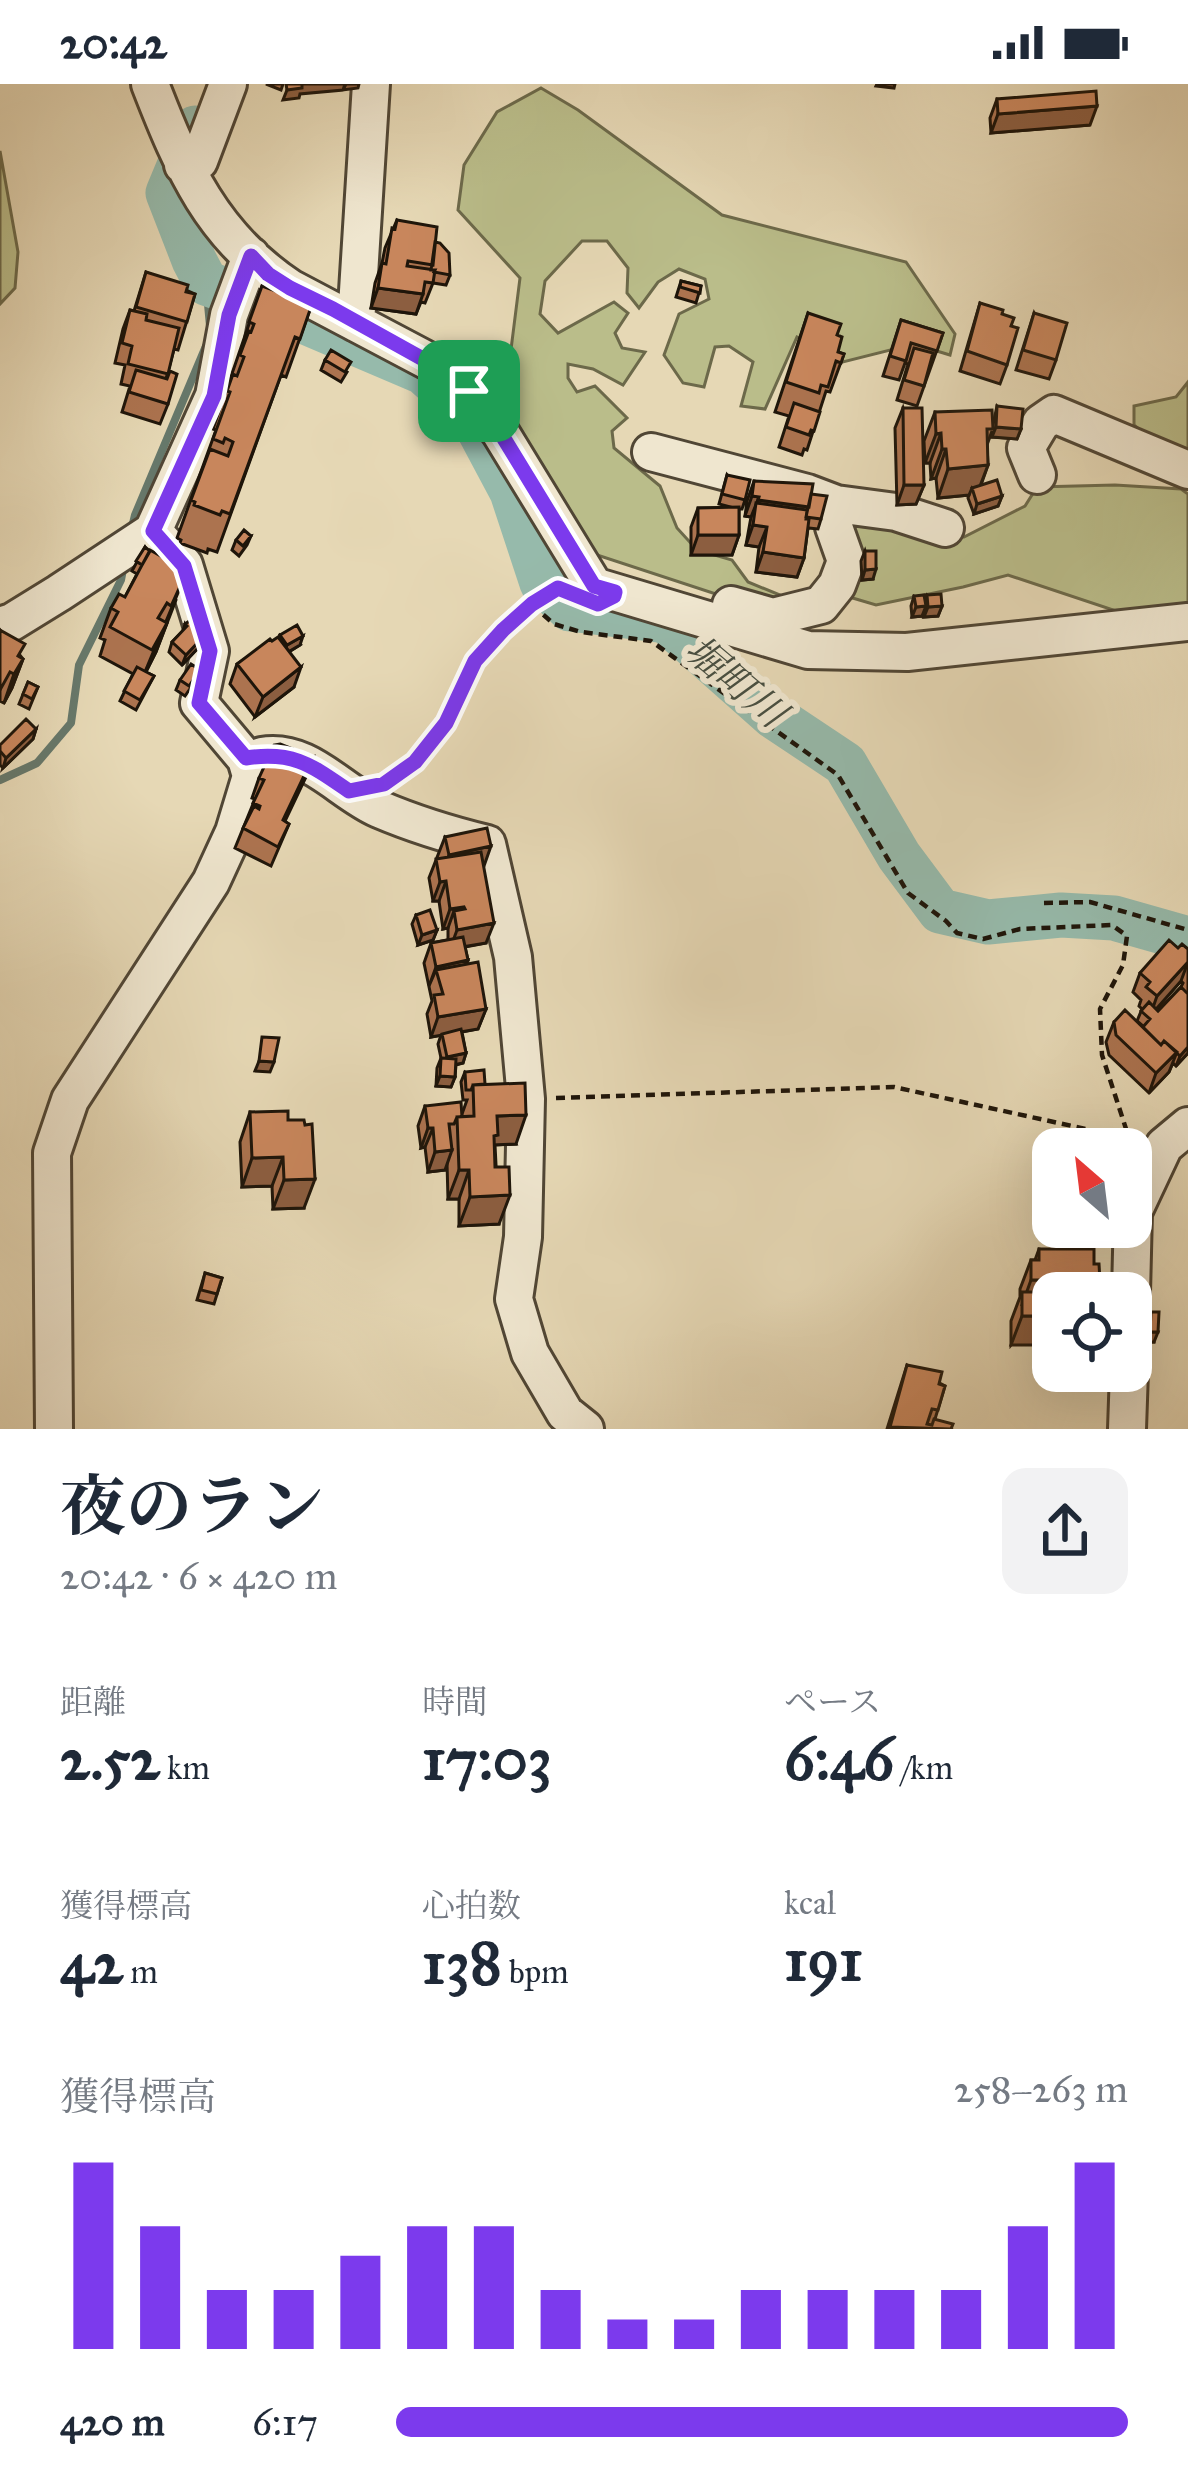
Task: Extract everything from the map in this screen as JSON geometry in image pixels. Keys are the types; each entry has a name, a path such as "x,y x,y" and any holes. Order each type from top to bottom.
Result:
{"street":[{"path":"150,84 183,165 215,220 260,265 432,364 469,391 500,432 594,586 808,650 907,652 1188,622"},
{"path":"183,165 200,161 228,84"},
{"path":"356,323 371,84"},
{"path":"0,626 153,531 214,396 229,315 260,265"},
{"path":"1037,475 1026,448 1040,423 1054,414 1188,470"},
{"path":"651,452 836,504 896,512 945,528"},
{"path":"624,595 641,581 773,616 821,605 837,585 846,561 834,527 836,504"},
{"path":"54,1429 52,1153 70,1100 211,883 234,832 251,776 246,758 199,703 210,651 184,566 153,531"},
{"path":"246,758 274,754 309,764 373,807 434,831 487,844 513,957 526,1099 523,1237 514,1299 530,1353 565,1413 585,1429"},
{"path":"1132,1272 1133,1212 1164,1146 1188,1126"},
{"path":"1127,1429 1128,1392"}],"path":[{"path":"349,791 384,784 415,762 446,723 475,661 532,604 558,588 598,604 624,595"},
{"path":"526,1099 894,1088 1129,1138 1102,1054 1100,1009 1123,965 1126,936 1112,925 1020,928 983,939 958,934 908,893 838,775 651,641 581,632 554,623 532,604"},
{"path":"1044,903 1090,902 1188,930"}],"green space":[{"path":"541,88 722,215 906,262 955,334 950,355 914,344 839,363 797,337 765,409 741,406 753,362 729,346 715,347 704,387 683,383 664,355 679,314 709,299 705,279 679,269 658,282 639,308 627,293 628,268 607,241 582,241 545,281 540,314 558,333 614,302 628,313 615,333 622,348 645,352 623,385 593,369 568,364 568,378 577,392 595,386 627,418 612,431 614,448 660,486 677,528 697,550 732,560 748,582 792,600 734,600 594,554 539,471 504,405 520,278 458,210 464,165 497,112"},
{"path":"0,151 18,252 15,288 0,304"},
{"path":"1188,382 1188,459 1163,450 1134,425 1134,406 1176,397"},
{"path":"1037,487 1181,489 1188,494 1188,613 1137,618 1008,575 876,605 846,596 842,521 964,537 1025,506"}],"building":[{"path":"1096,91 1097,106 998,114 997,99"},
{"path":"397,220 437,227 433,265 408,261 407,266 435,270 433,283 425,282 423,294 378,288"},
{"path":"435,242 449,253 450,275 431,270"},
{"path":"146,272 188,285 186,292 195,294 187,322 136,307"},
{"path":"681,281 701,286 700,293 680,287"},
{"path":"262,286 312,304 300,339 295,337 230,514 222,511 220,515 191,500 210,449 228,456 233,442 213,439 233,374 237,376 244,357 240,355 254,324 249,322"},
{"path":"980,303 1014,318 1011,326 1018,328 1007,365 967,351"},
{"path":"130,310 147,314 146,320 179,328 168,374 128,364 132,346 122,343"},
{"path":"808,313 841,324 838,352 844,354 841,363 836,361 828,387 821,385 819,393 786,382"},
{"path":"1034,313 1067,323 1056,360 1023,350"},
{"path":"901,320 943,333 937,351 911,343 906,361 890,356"},
{"path":"914,348 933,353 924,386 904,380"},
{"path":"331,350 351,362 345,372 325,360"},
{"path":"136,370 167,379 170,371 177,374 168,404 129,392"},
{"path":"794,403 820,412 809,435 786,427"},
{"path":"997,406 1023,409 1021,429 996,427"},
{"path":"903,408 922,408 924,485 904,485"},
{"path":"992,410 993,429 987,429 988,465 948,469 941,433 936,434 935,412"},
{"path":"727,475 750,480 745,500 722,494"},
{"path":"997,480 1002,496 977,504 972,488"},
{"path":"754,481 813,484 809,507 758,500 752,496"},
{"path":"811,494 827,496 821,519 806,517"},
{"path":"756,503 807,510 804,558 763,552 767,527 753,525"},
{"path":"739,507 739,535 698,535 698,508"},
{"path":"244,530 251,536 243,546 236,540"},
{"path":"145,547 150,551 142,565 136,561"},
{"path":"150,550 187,571 171,606 167,603 158,618 167,623 152,650 110,627 118,612 111,608 119,594 125,597"},
{"path":"865,551 876,551 876,569 865,570"},
{"path":"941,594 942,606 928,607 927,595"},
{"path":"924,595 926,606 916,607 914,596"},
{"path":"195,617 203,637 186,655 172,642"},
{"path":"297,625 303,636 287,645 280,635"},
{"path":"0,630 25,644 18,656 23,659 0,690"},
{"path":"278,637 301,667 263,697 237,664"},
{"path":"191,664 200,670 189,686 180,680"},
{"path":"137,667 154,676 140,700 124,691"},
{"path":"28,682 38,687 32,699 23,694"},
{"path":"26,719 36,729 6,758 0,745"},
{"path":"274,745 313,757 283,820 289,824 278,847 243,828 254,806 259,809 253,803 264,780 259,778"},
{"path":"487,828 491,846 449,855 445,837"},
{"path":"481,852 494,923 457,930 454,911 465,909 450,909 446,881 440,882 436,859"},
{"path":"430,910 437,930 422,935 416,915"},
{"path":"463,937 468,960 436,967 431,943"},
{"path":"1169,940 1188,949 1188,962 1157,996 1140,973"},
{"path":"478,962 486,1009 438,1017 434,995 443,994 436,970"},
{"path":"1181,987 1188,994 1188,1047 1180,1056 1143,1027 1150,1019 1141,1011 1149,1002 1158,1011"},
{"path":"1125,1010 1161,1045 1164,1041 1177,1052 1156,1073 1116,1035 1114,1022"},
{"path":"461,1029 466,1053 447,1057 442,1034"},
{"path":"262,1037 279,1038 274,1062 259,1061"},
{"path":"441,1058 456,1059 455,1077 440,1076"},
{"path":"484,1070 485,1084 466,1090 465,1072"},
{"path":"525,1083 526,1115 497,1116 498,1135 494,1136 495,1167 509,1167 510,1195 470,1197 469,1170 459,1170 457,1117 474,1116 473,1085"},
{"path":"461,1102 462,1117 449,1124 452,1150 435,1152 425,1106"},
{"path":"288,1111 288,1120 312,1124 315,1179 284,1180 283,1157 252,1158 250,1112"},
{"path":"1039,1249 1094,1249 1099,1272 1032,1272 1031,1280 1031,1260 1039,1260"},
{"path":"205,1273 222,1278 217,1294 201,1290"},
{"path":"1022,1292 1032,1292 1032,1316 1022,1316"},
{"path":"1152,1312 1159,1312 1158,1332 1152,1332"},
{"path":"907,1365 942,1372 939,1384 945,1386 938,1410 932,1409 927,1424 932,1425 934,1419 953,1424 951,1429 890,1427"}],"waterway":[{"name":"堀町川","path":"195,128 168,193 206,283 423,372 471,415 512,492 542,583 570,609 666,621 773,716 845,764 899,856 940,911 988,922 1061,915 1114,918 1188,939"},
{"path":"206,283 210,326"},
{"path":"131,532 206,346"},
{"path":"0,780 37,763 71,723 79,665 121,580 124,564"}],"route":[{"path":"251,256 290,288 432,364 469,391 500,432 594,586 615,592 614,596 598,604 558,588 532,604 475,661 446,723 415,762 384,784 349,791 309,764 274,754 246,758 199,703 210,651 184,566 153,531 214,396 229,315 251,256"}]}
